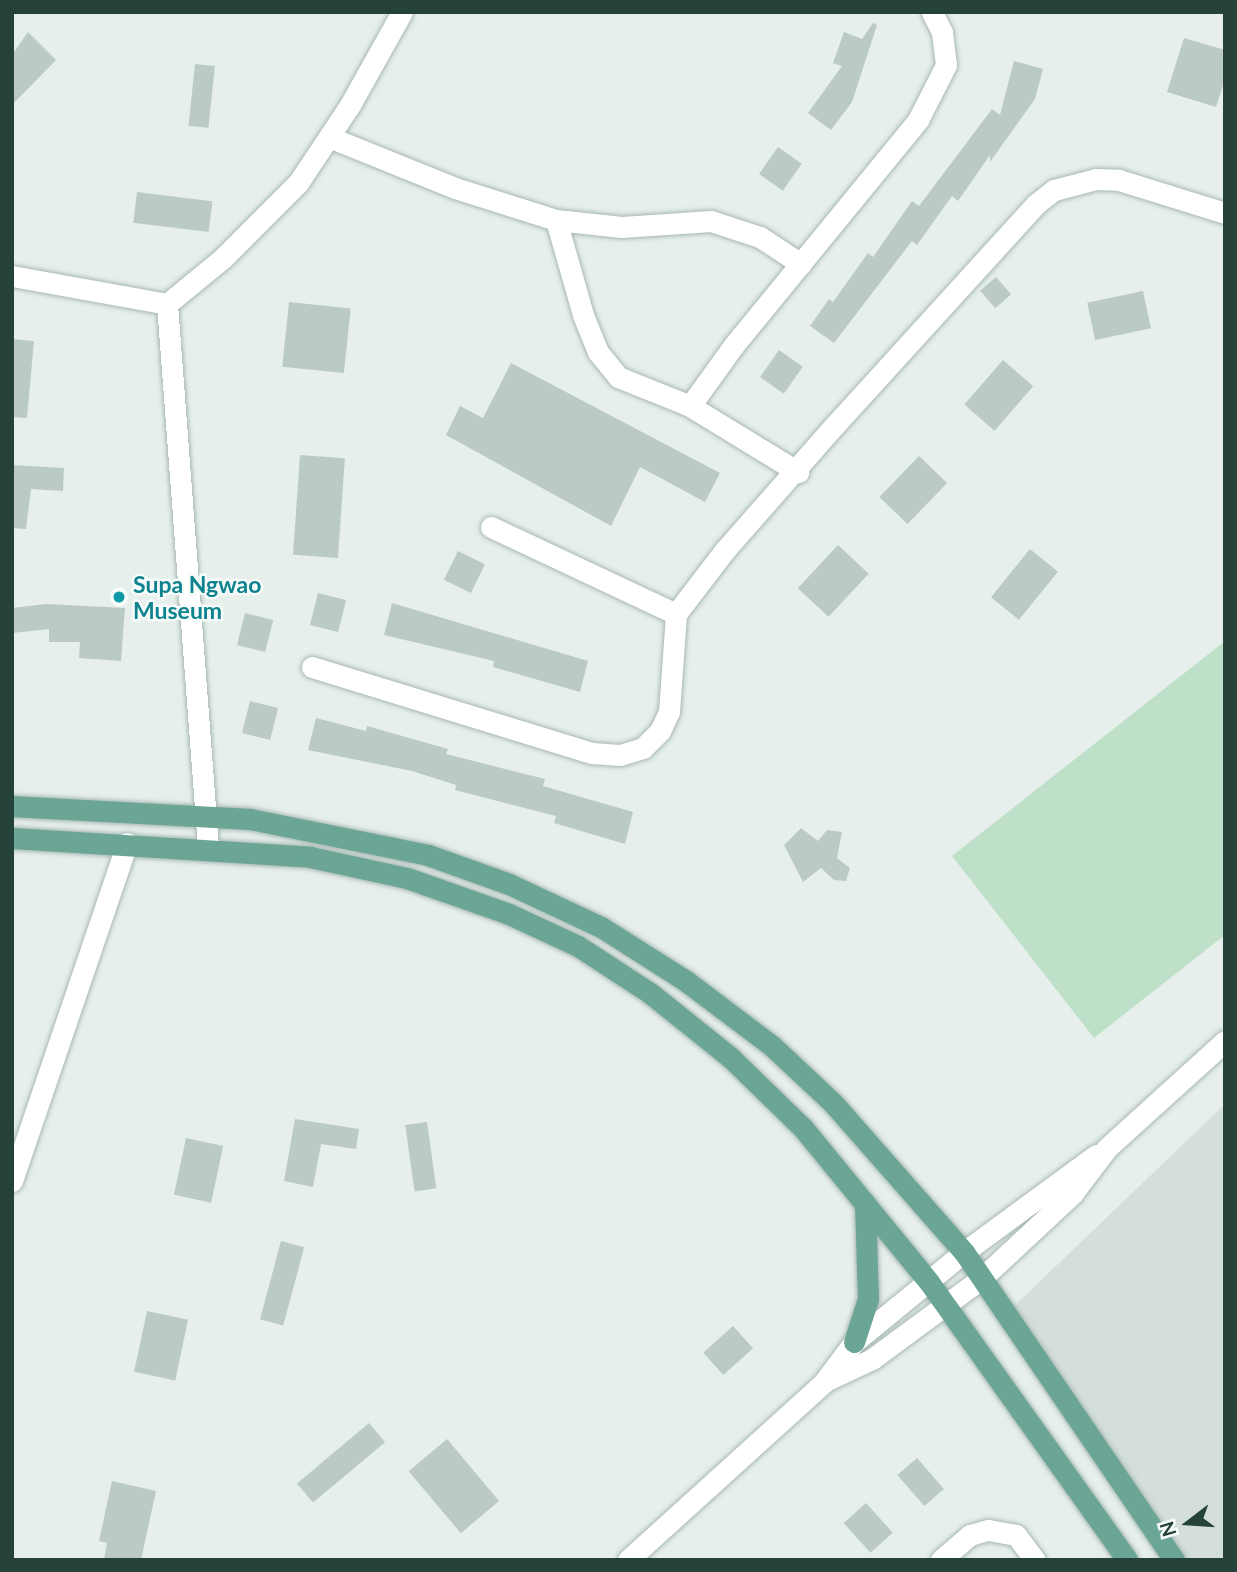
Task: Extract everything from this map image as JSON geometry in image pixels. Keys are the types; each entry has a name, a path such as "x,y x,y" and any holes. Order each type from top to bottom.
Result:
{"main road":[{"path":"12,806 208,817 338,834 428,855 509,884 601,927 686,981 771,1045 833,1103 964,1252 1174,1560"},
{"path":"12,838 208,847 310,856 407,878 509,914 578,946 650,993 731,1058 803,1128 929,1282 1127,1560"},
{"path":"854,1342 868,1299 865,1203"}],"street":[{"path":"12,276 167,304 223,258 298,183 329,137 402,12"},
{"path":"690,406 801,264 901,144 942,79 944,48 932,12"},
{"path":"329,137 455,188 556,220 622,227 711,221 760,237 801,264"},
{"path":"312,667 592,753 620,755 643,748 660,731 669,712 676,614 725,550 798,472 834,426 1054,190 1074,182 1119,180 1225,213"},
{"path":"556,220 598,352 618,377 690,406 798,472"},
{"path":"167,304 208,817 208,847"},
{"path":"491,527 676,614"},
{"path":"12,1181 127,843"},
{"path":"628,1560 824,1382 854,1342 1061,1177 1107,1148 1225,1041"},
{"path":"824,1382 854,1370 947,1307 1073,1193 1107,1148"},
{"path":"941,1560 970,1535 988,1530 1016,1535 1035,1560"}],"shaded area":[{"path":"1225,1104 1225,1560 1174,1560 1007,1313"}],"green space":[{"path":"1225,641 1225,935 1094,1038 952,856"}],"building":[{"path":"873,23 877,25 852,102 831,130 808,113 842,66 833,63 844,32 862,39"},
{"path":"28,32 56,60 12,105 12,55"},
{"path":"1184,38 1225,50 1225,79 1216,107 1167,92"},
{"path":"1014,61 1043,69 1035,99 990,162 990,155 958,201 952,196 917,245 912,241 834,343 810,326 829,299 833,302 868,253 873,257 912,201 919,206 992,109 1000,115"},
{"path":"195,64 215,66 208,128 189,126"},
{"path":"778,147 802,164 783,191 759,174"},
{"path":"137,192 212,201 209,232 133,223"},
{"path":"996,277 1011,294 995,308 980,291"},
{"path":"1143,291 1151,328 1095,340 1087,303"},
{"path":"289,302 351,308 344,373 282,367"},
{"path":"12,339 34,341 27,418 12,417"},
{"path":"779,350 803,367 784,394 760,377"},
{"path":"1003,360 1033,386 994,431 964,405"},
{"path":"511,363 720,473 705,502 640,467 611,526 446,435 460,406 483,418"},
{"path":"300,455 345,458 338,558 293,555"},
{"path":"919,456 947,483 907,524 879,497"},
{"path":"12,465 64,468 63,491 31,489 26,529 12,528"},
{"path":"838,545 869,574 828,617 798,588"},
{"path":"1030,549 1058,572 1019,620 991,597"},
{"path":"458,551 485,564 471,593 444,580"},
{"path":"318,593 346,600 338,632 310,625"},
{"path":"392,603 588,661 580,692 493,667 494,661 384,635"},
{"path":"46,604 125,608 121,661 79,658 80,642 49,642 49,629 12,633 12,608"},
{"path":"245,613 273,620 265,652 237,645"},
{"path":"250,701 278,708 270,740 242,733"},
{"path":"316,718 366,731 367,726 448,749 446,754 545,779 543,786 633,812 625,844 554,823 556,816 455,790 456,785 412,771 308,750"},
{"path":"801,828 818,841 827,830 842,832 837,858 850,868 846,881 834,880 821,868 803,882 784,845"},
{"path":"295,1119 359,1129 356,1149 321,1144 313,1187 284,1181"},
{"path":"427,1122 436,1188 415,1191 405,1125"},
{"path":"186,1138 223,1146 211,1203 174,1195"},
{"path":"281,1241 304,1247 283,1325 260,1319"},
{"path":"147,1311 188,1320 175,1380 134,1372"},
{"path":"733,1326 753,1348 723,1375 703,1353"},
{"path":"369,1423 385,1442 313,1503 297,1483"},
{"path":"447,1439 499,1501 461,1533 409,1471"},
{"path":"917,1458 944,1489 924,1506 897,1475"},
{"path":"112,1481 156,1491 141,1560 104,1560 107,1543 99,1541"},
{"path":"866,1503 893,1533 870,1553 844,1523"}],"place":[{"name":"Supa Ngwao Museum","path":"119,597"}]}
